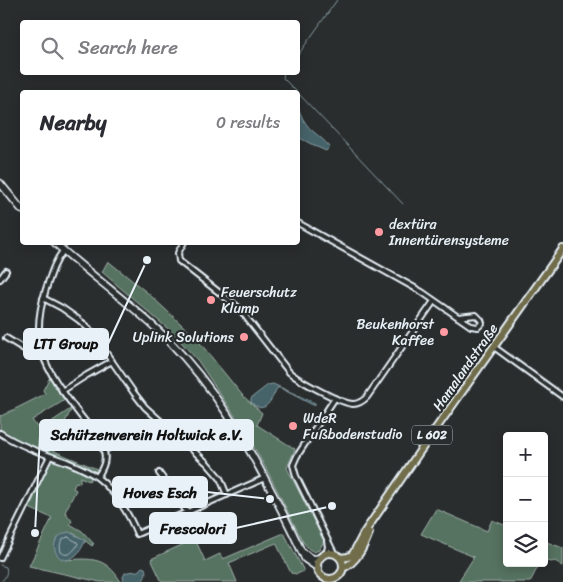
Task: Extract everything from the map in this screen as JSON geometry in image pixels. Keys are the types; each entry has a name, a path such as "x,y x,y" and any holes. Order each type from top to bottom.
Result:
{"main road":[{"path":"0,183 20,208"},
{"path":"57,245 139,314 168,340 191,365 229,416 265,478 305,558 318,568 321,574 331,580 339,574"},
{"name":"Hamalandstraße","path":"340,558 348,558 353,554 364,533 420,451 563,249"},
{"name":"Hamalandstraße","path":"343,568 356,559 368,535 371,524"},
{"path":"302,552 312,559 318,559 323,555 334,553 340,558 343,568"},
{"path":"318,568 317,564 323,555"},
{"name":"L 602","path":"339,574 343,568"},
{"path":"338,582 339,574"}],"street":[{"path":"300,224 422,292 434,301 458,317 474,327 478,327 482,323 476,315 458,317"},
{"path":"182,245 178,253 179,262 239,308 294,375 335,398 351,404 360,402 367,397 434,301"},
{"path":"63,251 55,262 43,298 39,316 39,338 42,354 48,369 104,450 104,463 97,477"},
{"path":"0,279 6,271"},
{"path":"43,298 79,320 95,337 145,407 207,463 220,478 227,495"},
{"path":"6,338 24,349 42,354"},
{"path":"494,347 563,397"},
{"path":"62,391 87,374 112,361"},
{"path":"334,553 296,476 293,465 335,398"},
{"path":"104,450 164,424"},
{"path":"0,433 10,440 77,466 97,477 124,508 137,534 265,478"},
{"path":"0,557 50,456"},
{"path":"159,473 187,512"},
{"path":"323,555 328,547 327,539"}],"green space":[{"path":"108,261 150,295 196,338 243,396 262,413 257,425 295,449 287,468 324,541 319,550 314,552 303,542 245,431 198,361 174,334 102,272"},
{"path":"50,377 65,400 32,420 39,430 72,408 54,451 97,469 89,481 80,477 80,483 76,482 73,488 76,490 65,512 72,521 70,524 82,531 94,544 92,546 73,533 65,560 91,559 97,561 110,568 121,582 100,582 29,566 52,518 29,508 51,459 0,436 0,415 45,394 43,390"},
{"path":"436,509 487,531 492,520 503,524 503,567 538,567 530,582 458,582 474,557 421,534"},
{"path":"284,533 304,571 297,574 291,573 276,543 229,563 237,582 162,582 151,559 195,539 205,561 220,554 223,559"},
{"path":"548,542 563,548 563,566 555,561 548,561"}],"water":[{"path":"300,112 306,124 330,147 326,151 300,138"},
{"path":"273,384 315,403 315,405 280,388 277,388 265,407 255,406 251,402 251,398 268,385"},
{"path":"69,532 85,541 77,554 70,559 64,559 59,557 54,546 61,535"},
{"path":"142,567 145,568 146,572 142,582 124,582 123,577 125,573 138,571"}],"waterway":[{"path":"300,52 337,0"},
{"path":"284,75 283,78 295,90"},
{"path":"300,95 403,204"},
{"path":"0,565 7,569 6,575 1,582"}],"place":[{"name":"dextüra Innentürensysteme","path":"379,232"},
{"name":"LTT Group","path":"147,260"},
{"name":"Feuerschutz Klump","path":"211,300"},
{"name":"Beukenhorst Kaffee","path":"444,332"},
{"name":"Uplink Solutions","path":"244,337"},
{"name":"WdeR Fußbodenstudio","path":"293,426"},
{"name":"Hoves Esch","path":"270,499"},
{"name":"Frescolori","path":"332,506"},
{"name":"Schützenverein Holtwick e.V.","path":"35,533"}]}
